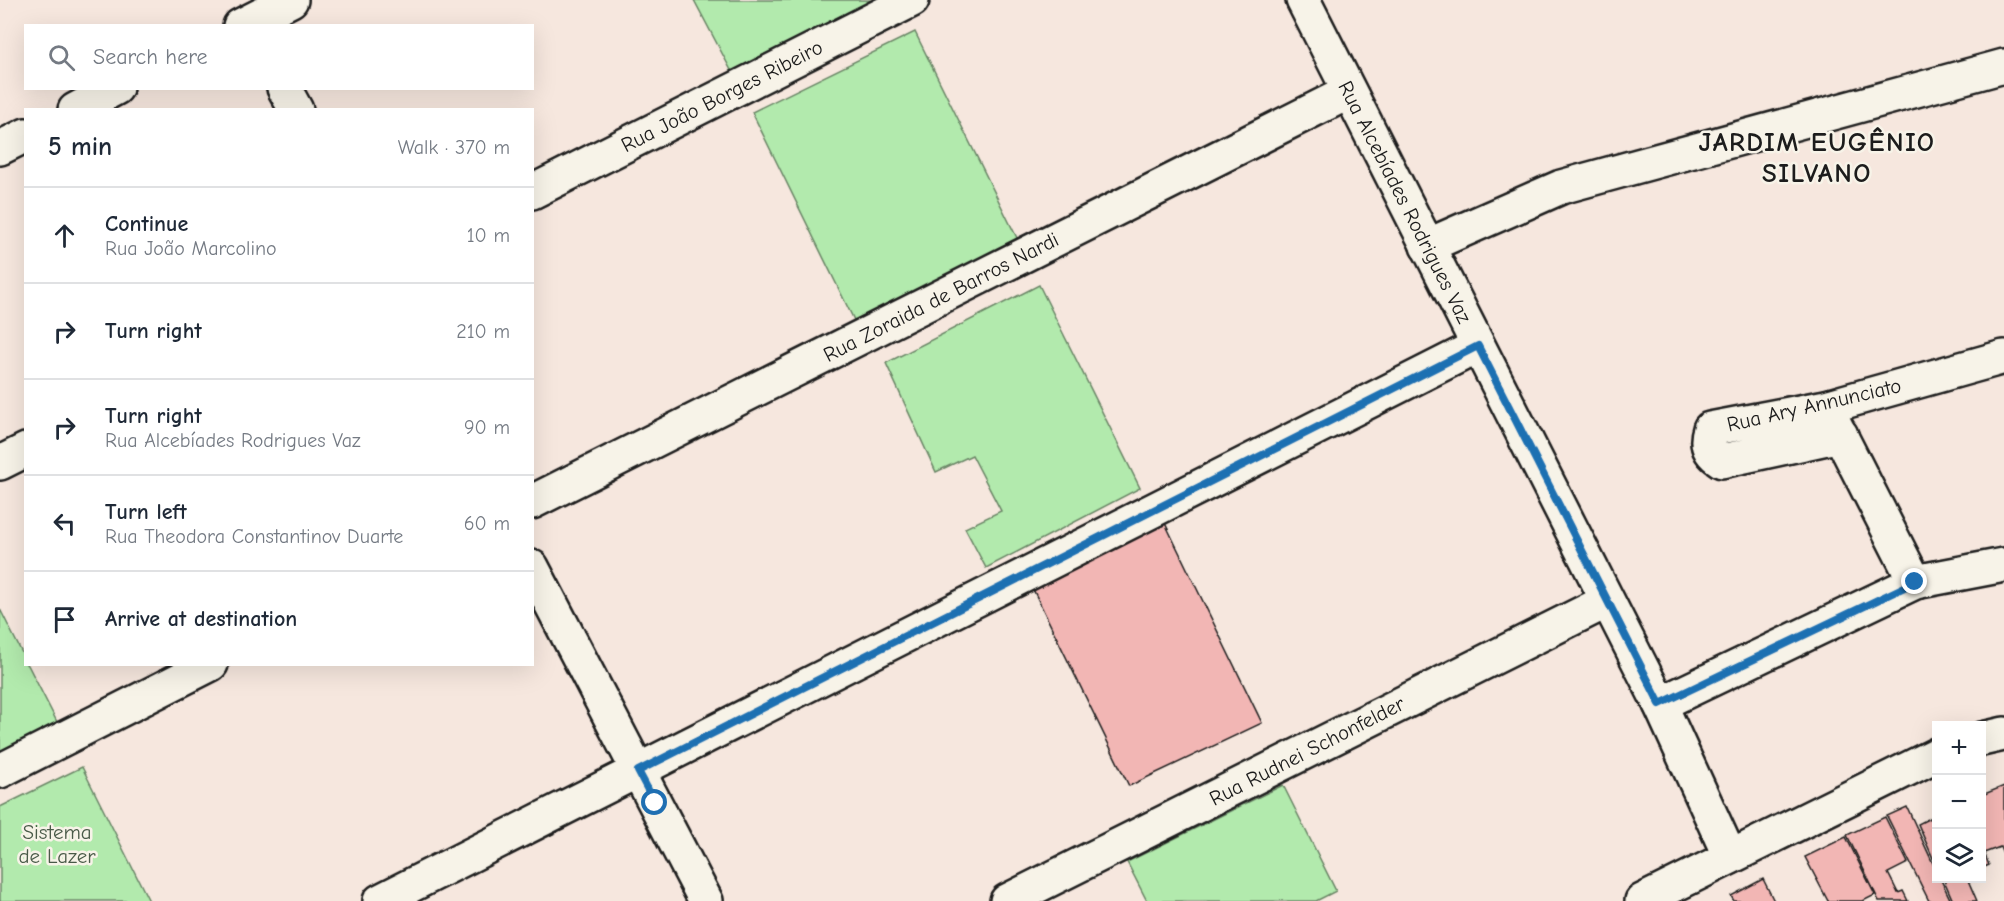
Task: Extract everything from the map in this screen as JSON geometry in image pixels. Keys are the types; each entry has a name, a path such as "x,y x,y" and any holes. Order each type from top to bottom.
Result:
{"street":[{"path":"244,18 291,0"},
{"name":"Rua João Borges Ribeiro","path":"534,191 912,0"},
{"name":"Rua Alcebíades Rodrigues Vaz","path":"1303,0 1660,704 1730,857"},
{"path":"1427,246 1561,187 2004,66"},
{"path":"79,108 113,90"},
{"path":"285,90 295,108"},
{"name":"Rua Zoraida de Barros Nardi","path":"534,501 1349,92"},
{"path":"0,148 24,136"},
{"path":"380,901 1478,346"},
{"name":"Rua Ary Annunciato","path":"1915,582 1833,421 2004,357"},
{"path":"0,463 24,451"},
{"path":"1660,704 1915,582 2004,565"},
{"path":"534,571 706,901"},
{"name":"Rua Rudnei Schonfelder","path":"1007,901 1607,601"},
{"path":"0,771 207,666"},
{"path":"1986,738 2004,734"},
{"path":"1642,901 1932,757"}],"green space":[{"path":"694,0 874,0 733,74"},
{"path":"915,32 1019,242 855,322 752,112"},
{"path":"1039,285 1140,488 986,568 965,528 1001,511 972,455 936,472 886,363"},
{"path":"0,609 24,657 24,666 29,666 58,724 0,754"},
{"name":"Sistema de Lazer","path":"82,767 149,901 0,901 0,807"},
{"path":"1283,785 1336,891 1316,901 1147,901 1127,862"}],"building":[{"path":"1163,519 1262,723 1129,786 1030,583"},
{"path":"2004,786 2004,857 2000,847 1986,852 1986,793"},
{"path":"1907,807 1932,861 1932,883 1942,883 1951,901 1929,901 1887,816"},
{"path":"1885,817 1908,863 1888,873 1898,893 1903,891 1908,901 1879,901 1847,835"},
{"path":"1932,817 1932,856 1918,824"},
{"path":"1846,837 1875,895 1863,901 1828,901 1805,857"},
{"path":"1763,879 1774,901 1734,901 1731,896"},
{"path":"1945,883 1969,883 1977,901 1953,901"}],"district":[{"name":"JARDIM EUGÊNIO SILVANO","path":"1817,158"}],"route":[{"path":"655,803 638,771 1478,346 1660,704 1915,582"}]}
